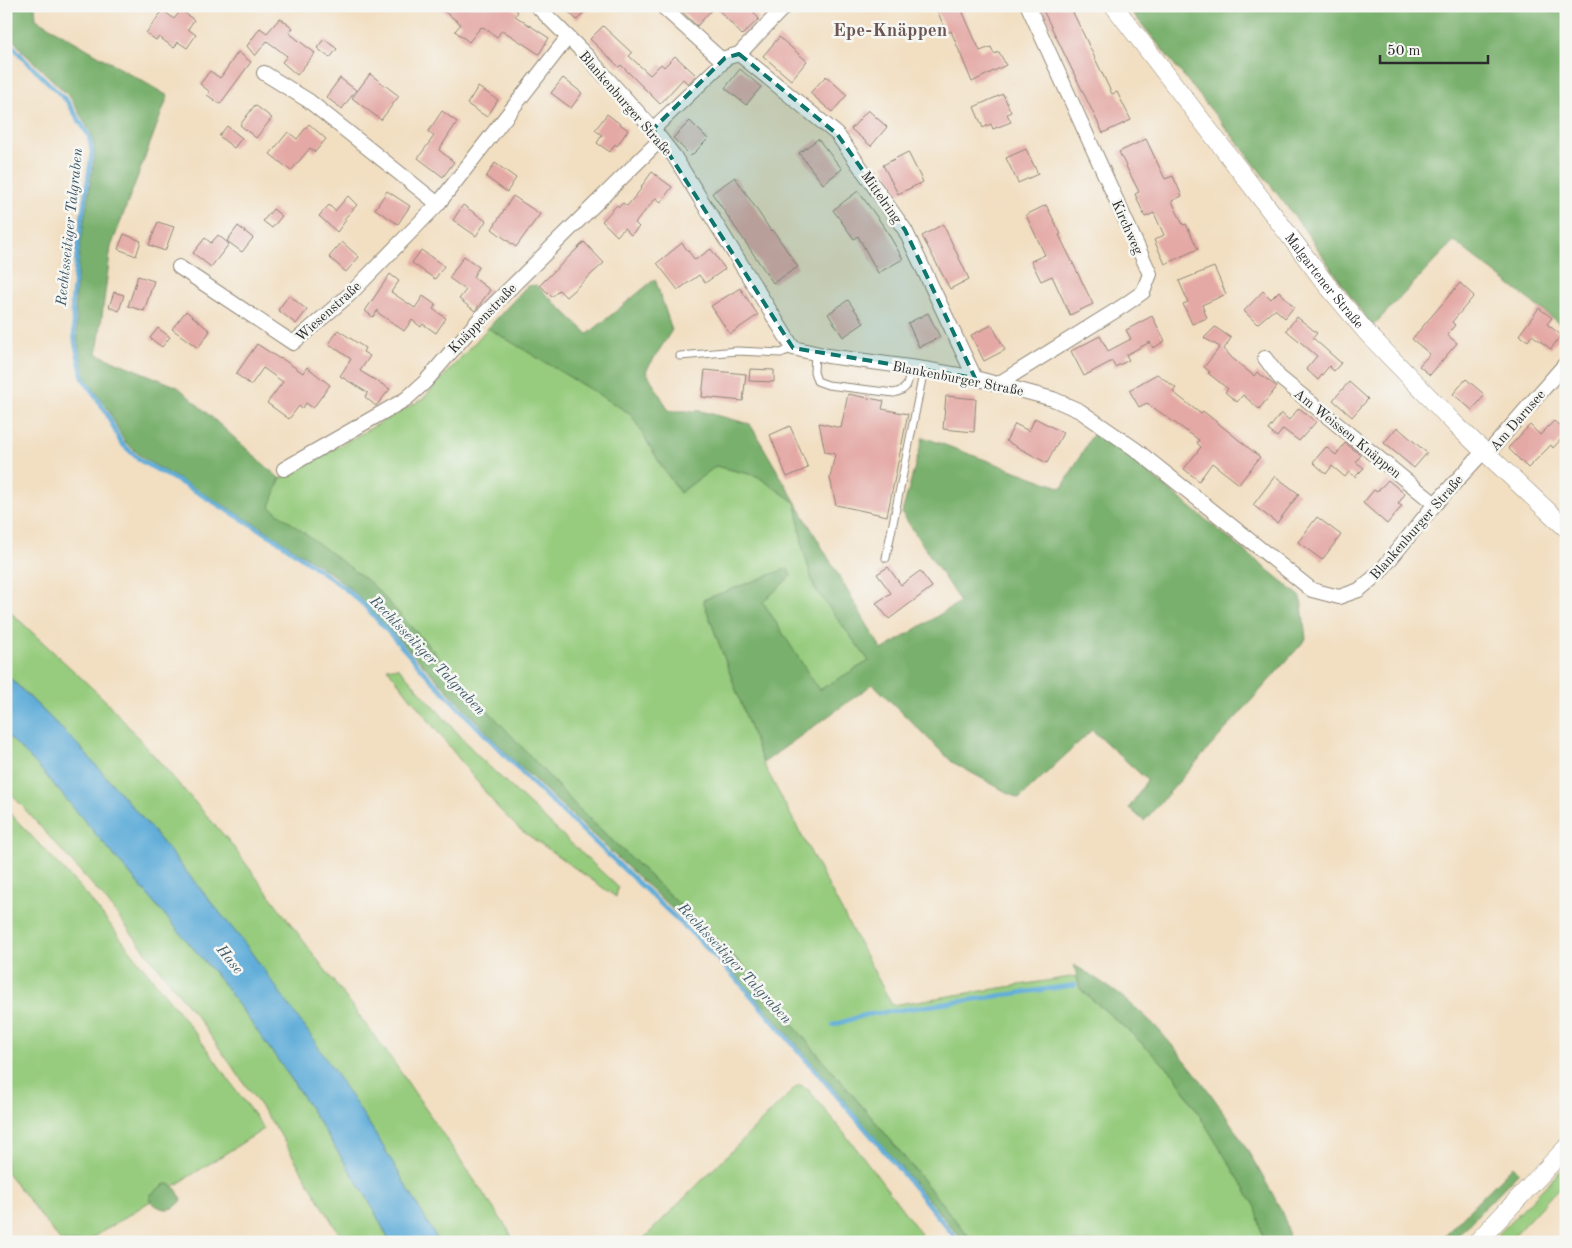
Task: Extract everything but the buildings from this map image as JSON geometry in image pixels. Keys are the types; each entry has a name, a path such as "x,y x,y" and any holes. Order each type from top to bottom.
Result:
{"street":[{"name":"Blankenburger Straße","path":"537,6 568,37 674,156 794,348 975,378 1053,399 1080,411 1134,449 1312,590 1339,597 1359,590 1379,573 1435,504 1485,452"},
{"path":"662,6 722,61"},
{"name":"Knäppenstraße","path":"284,469 406,399 425,382 482,316 656,135 722,61 725,58 739,54 784,6"},
{"name":"Kirchweg","path":"998,384 1143,292 1150,274 1028,6"},
{"name":"Malgartener Straße","path":"1114,6 1326,284 1368,334 1456,425 1566,528"},
{"name":"Wiesenstraße","path":"179,268 293,343 349,294 438,204 568,37"},
{"name":"Mittelring","path":"739,54 837,134 905,230 975,378"},
{"path":"264,73 309,101 438,204"},
{"name":"Am Weissen Knäppen","path":"1265,358 1280,377 1435,504"},
{"name":"Am Darnsee","path":"1485,452 1566,363"},
{"path":"1477,1242 1566,1148"}],"lane":[{"path":"680,356 737,351 781,353 794,348"},
{"path":"815,353 814,372 817,381 828,385 894,393 903,391 907,386 910,367"},
{"path":"886,558 924,369"}],"highlighted area":[{"path":"739,54 837,134 905,230 975,378 793,348 653,129 725,58"}],"green space":[{"path":"6,6 35,6 36,19 168,96 111,247 97,354 178,387 280,479 270,507 372,584 578,808 738,960 884,1132 973,1242 964,1242 780,1025 700,935 514,761 355,593 333,575 264,529 144,459 124,441 108,409 85,378 78,343 75,301 80,248 95,153 92,135 70,97 24,53 6,30"},
{"path":"1127,6 1566,6 1566,329 1454,241 1372,327 1304,229 1246,153"},
{"path":"655,279 672,330 646,371 669,411 701,411 750,424 882,650 960,602 902,513 923,437 1062,488 1091,437 1097,431 1301,597 1306,639 1144,821 1129,808 1147,780 1092,730 1019,799 952,762 873,684 763,763 703,600 788,568 791,576 763,602 819,690 869,661 814,587 803,548 796,503 757,476 716,466 680,493 631,414 488,328 527,286 536,285 588,334"},
{"path":"488,328 631,414 680,493 716,466 757,476 796,503 803,548 814,587 869,661 819,691 762,602 791,576 788,569 703,600 763,763 892,1005 1077,976 1080,989 1131,1033 1174,1074 1256,1207 1264,1242 973,1242 884,1132 738,960 578,808 283,518 269,507 280,479 423,399"},
{"path":"6,608 105,700 229,841 393,1061 509,1231 514,1242 439,1242 377,1136 246,945 150,827 78,745 6,674"},
{"path":"387,668 399,668 481,759 618,887 616,897 518,828 498,808"},
{"path":"6,734 37,765 222,982 290,1077 368,1199 390,1242 344,1242 278,1131 200,1021 104,898 6,788"},
{"path":"6,809 86,894 196,1034 264,1129 86,1242 61,1242 6,1171"},
{"path":"1074,965 1140,1011 1160,1031 1210,1092 1272,1193 1284,1217 1289,1242 1264,1242 1256,1207 1174,1074 1131,1033 1080,989"},
{"path":"801,1085 808,1089 860,1153 927,1242 640,1242 797,1086"},
{"path":"1566,1165 1566,1180 1508,1242 1491,1242"},
{"path":"1513,1166 1519,1172 1451,1242 1438,1242"},
{"path":"165,1184 170,1184 176,1189 182,1200 170,1209 161,1208 149,1199 151,1194"}],"water":[{"name":"Hase","path":"6,674 78,745 150,827 246,945 311,1036 377,1136 439,1242 390,1242 368,1199 290,1077 222,982 37,765 6,734"}],"waterway":[{"name":"Rechtsseitiger Talgraben","path":"6,38 24,59 67,101 89,136 92,152 78,245 72,302 75,342 83,378 106,412 121,443 141,461 274,538 343,587 364,605 428,676 530,781 698,939 741,984 880,1146 959,1242"},
{"path":"833,1025 865,1015 1075,985"}],"district":[{"name":"Epe-Knäppen","path":"890,29"}]}
